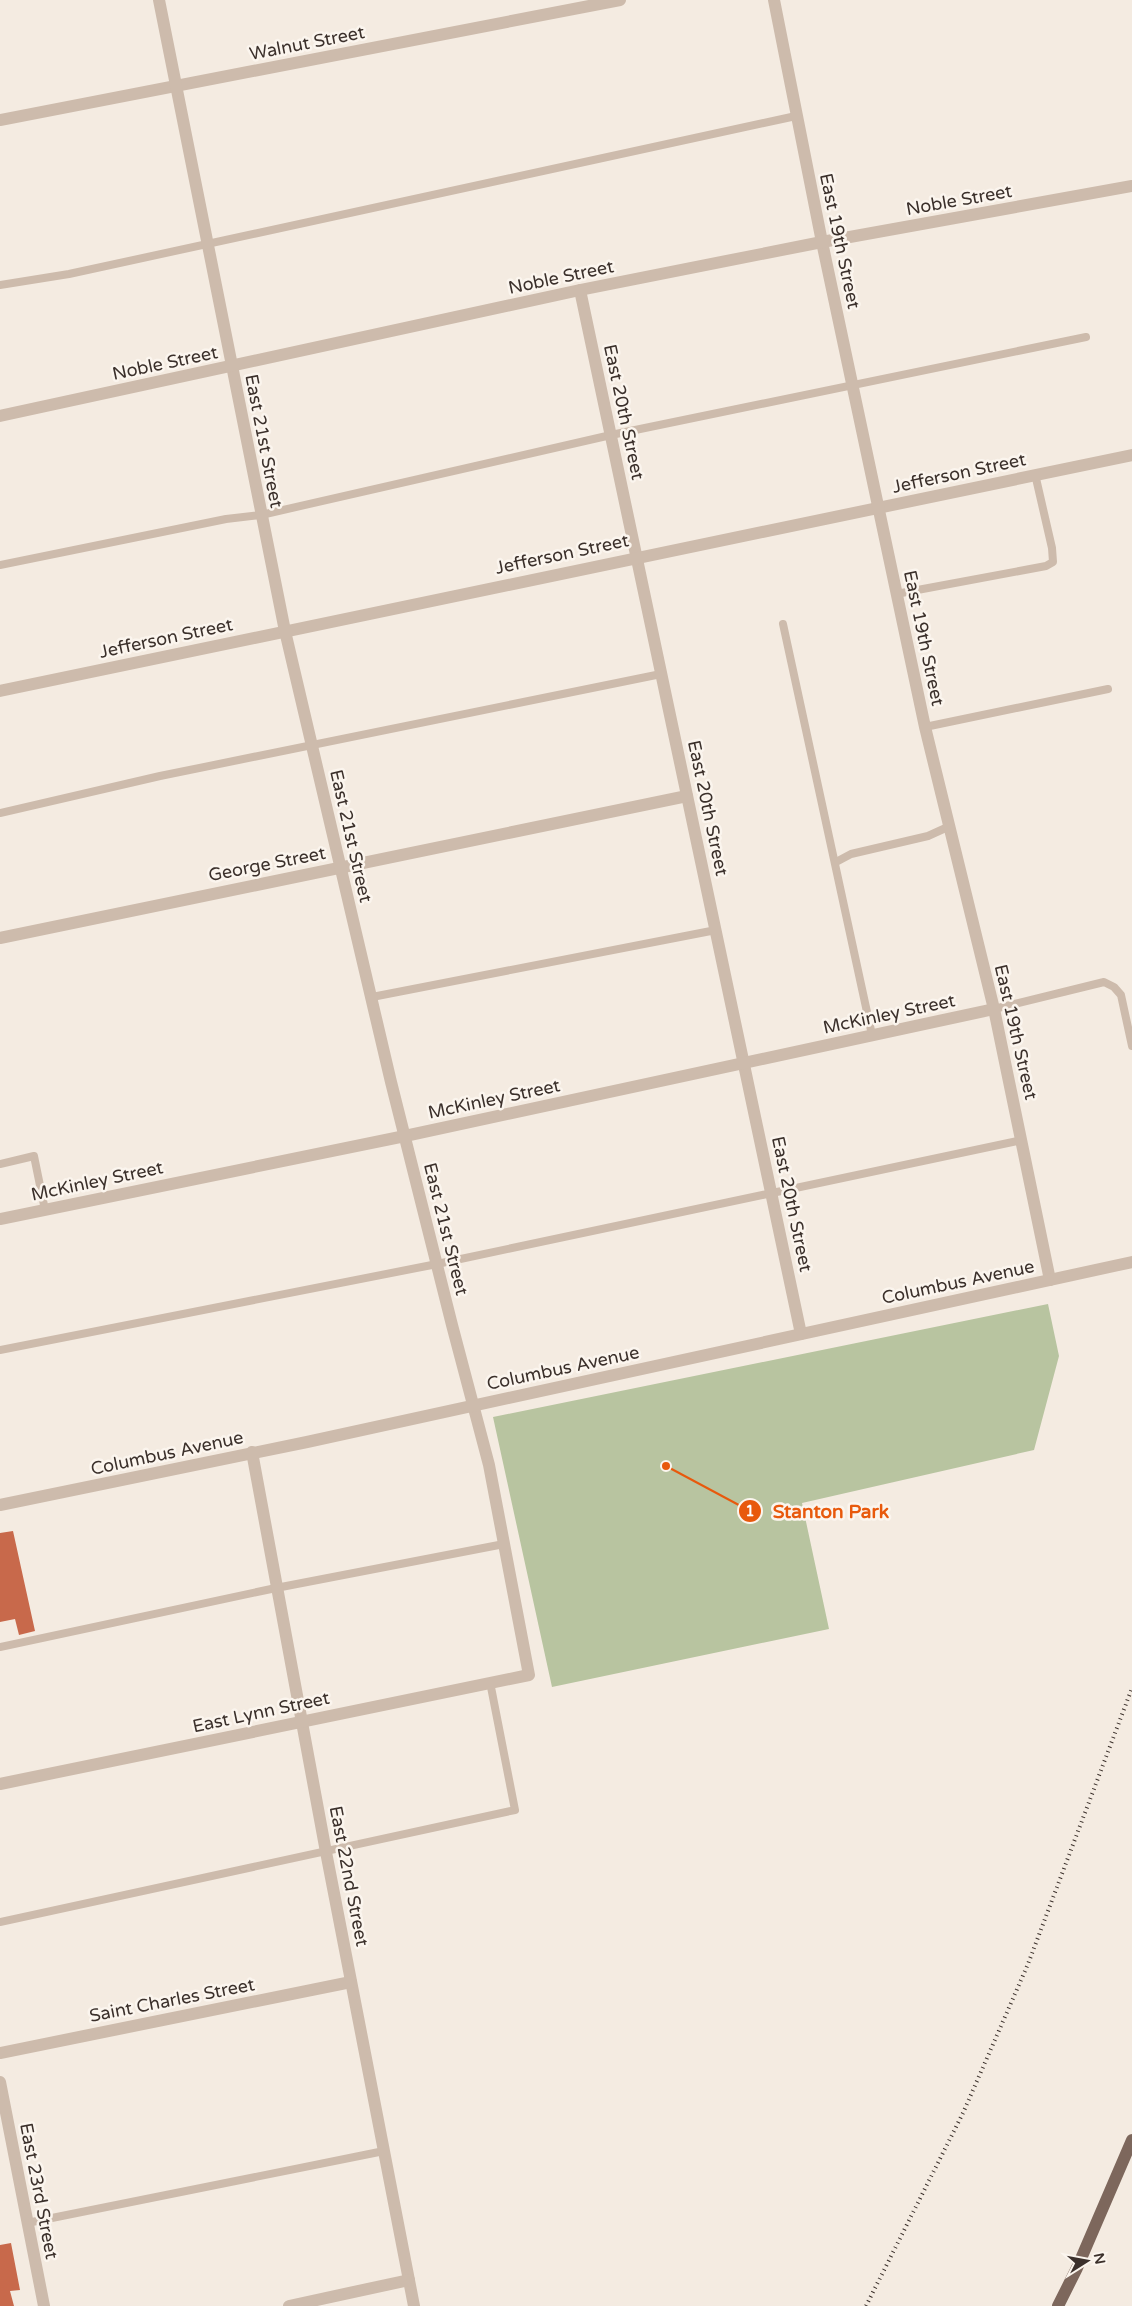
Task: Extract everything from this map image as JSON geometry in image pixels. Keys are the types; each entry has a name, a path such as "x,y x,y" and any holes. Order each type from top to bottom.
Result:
{"main road":[{"path":"1058,2306 1077,2268 1132,2140"}],"street":[{"name":"East 21st Street","path":"159,0 285,631 405,1136 489,1465 529,1675"},
{"name":"Walnut Street","path":"0,120 620,0"},
{"name":"East 19th Street","path":"774,0 796,116 896,594 925,727 994,1009 1050,1280"},
{"name":"Noble Street","path":"0,416 580,290 822,242 1132,186"},
{"name":"East 20th Street","path":"580,290 801,1334"},
{"name":"Jefferson Street","path":"0,691 636,556 1132,455"},
{"name":"George Street","path":"0,938 687,796"},
{"name":"McKinley Street","path":"0,1219 405,1136 994,1009"},
{"name":"Columbus Avenue","path":"0,1506 473,1406 1132,1262"},
{"name":"East 22nd Street","path":"252,1452 301,1722 414,2306"},
{"name":"East Lynn Street","path":"0,1784 529,1675"},
{"name":"Saint Charles Street","path":"0,2053 351,1982"},
{"name":"East 23rd Street","path":"0,2082 44,2306"},
{"path":"289,2306 409,2280"}],"lane":[{"path":"0,285 69,274 512,176 796,116"},
{"path":"0,565 226,518 261,515 611,435 1086,337"},
{"path":"896,594 1046,566 1053,562 1052,548 1035,474"},
{"path":"783,624 872,1035"},
{"path":"0,813 160,776 661,674"},
{"path":"925,727 1108,689"},
{"path":"836,862 850,854 928,836 950,826"},
{"path":"372,997 716,930"},
{"path":"994,1009 1104,982 1114,987 1121,995 1132,1046"},
{"path":"0,1350 437,1264 1022,1140"},
{"path":"0,1164 34,1156 45,1210"},
{"path":"0,1647 276,1588 504,1544"},
{"path":"0,1922 515,1810 490,1682"},
{"path":"27,2224 384,2151"}],"green space":[{"path":"1048,1304 1059,1356 1034,1450 802,1503 829,1629 552,1687 493,1417"}],"building":[{"path":"13,1531 35,1631 19,1635 15,1619 0,1622 0,1533"},
{"path":"11,2243 20,2290 10,2291 14,2306 0,2306 0,2245"}],"railway":[{"path":"866,2306 963,2113 1028,1964 1132,1688"}],"place":[{"name":"Stanton Park","path":"666,1466"}]}
